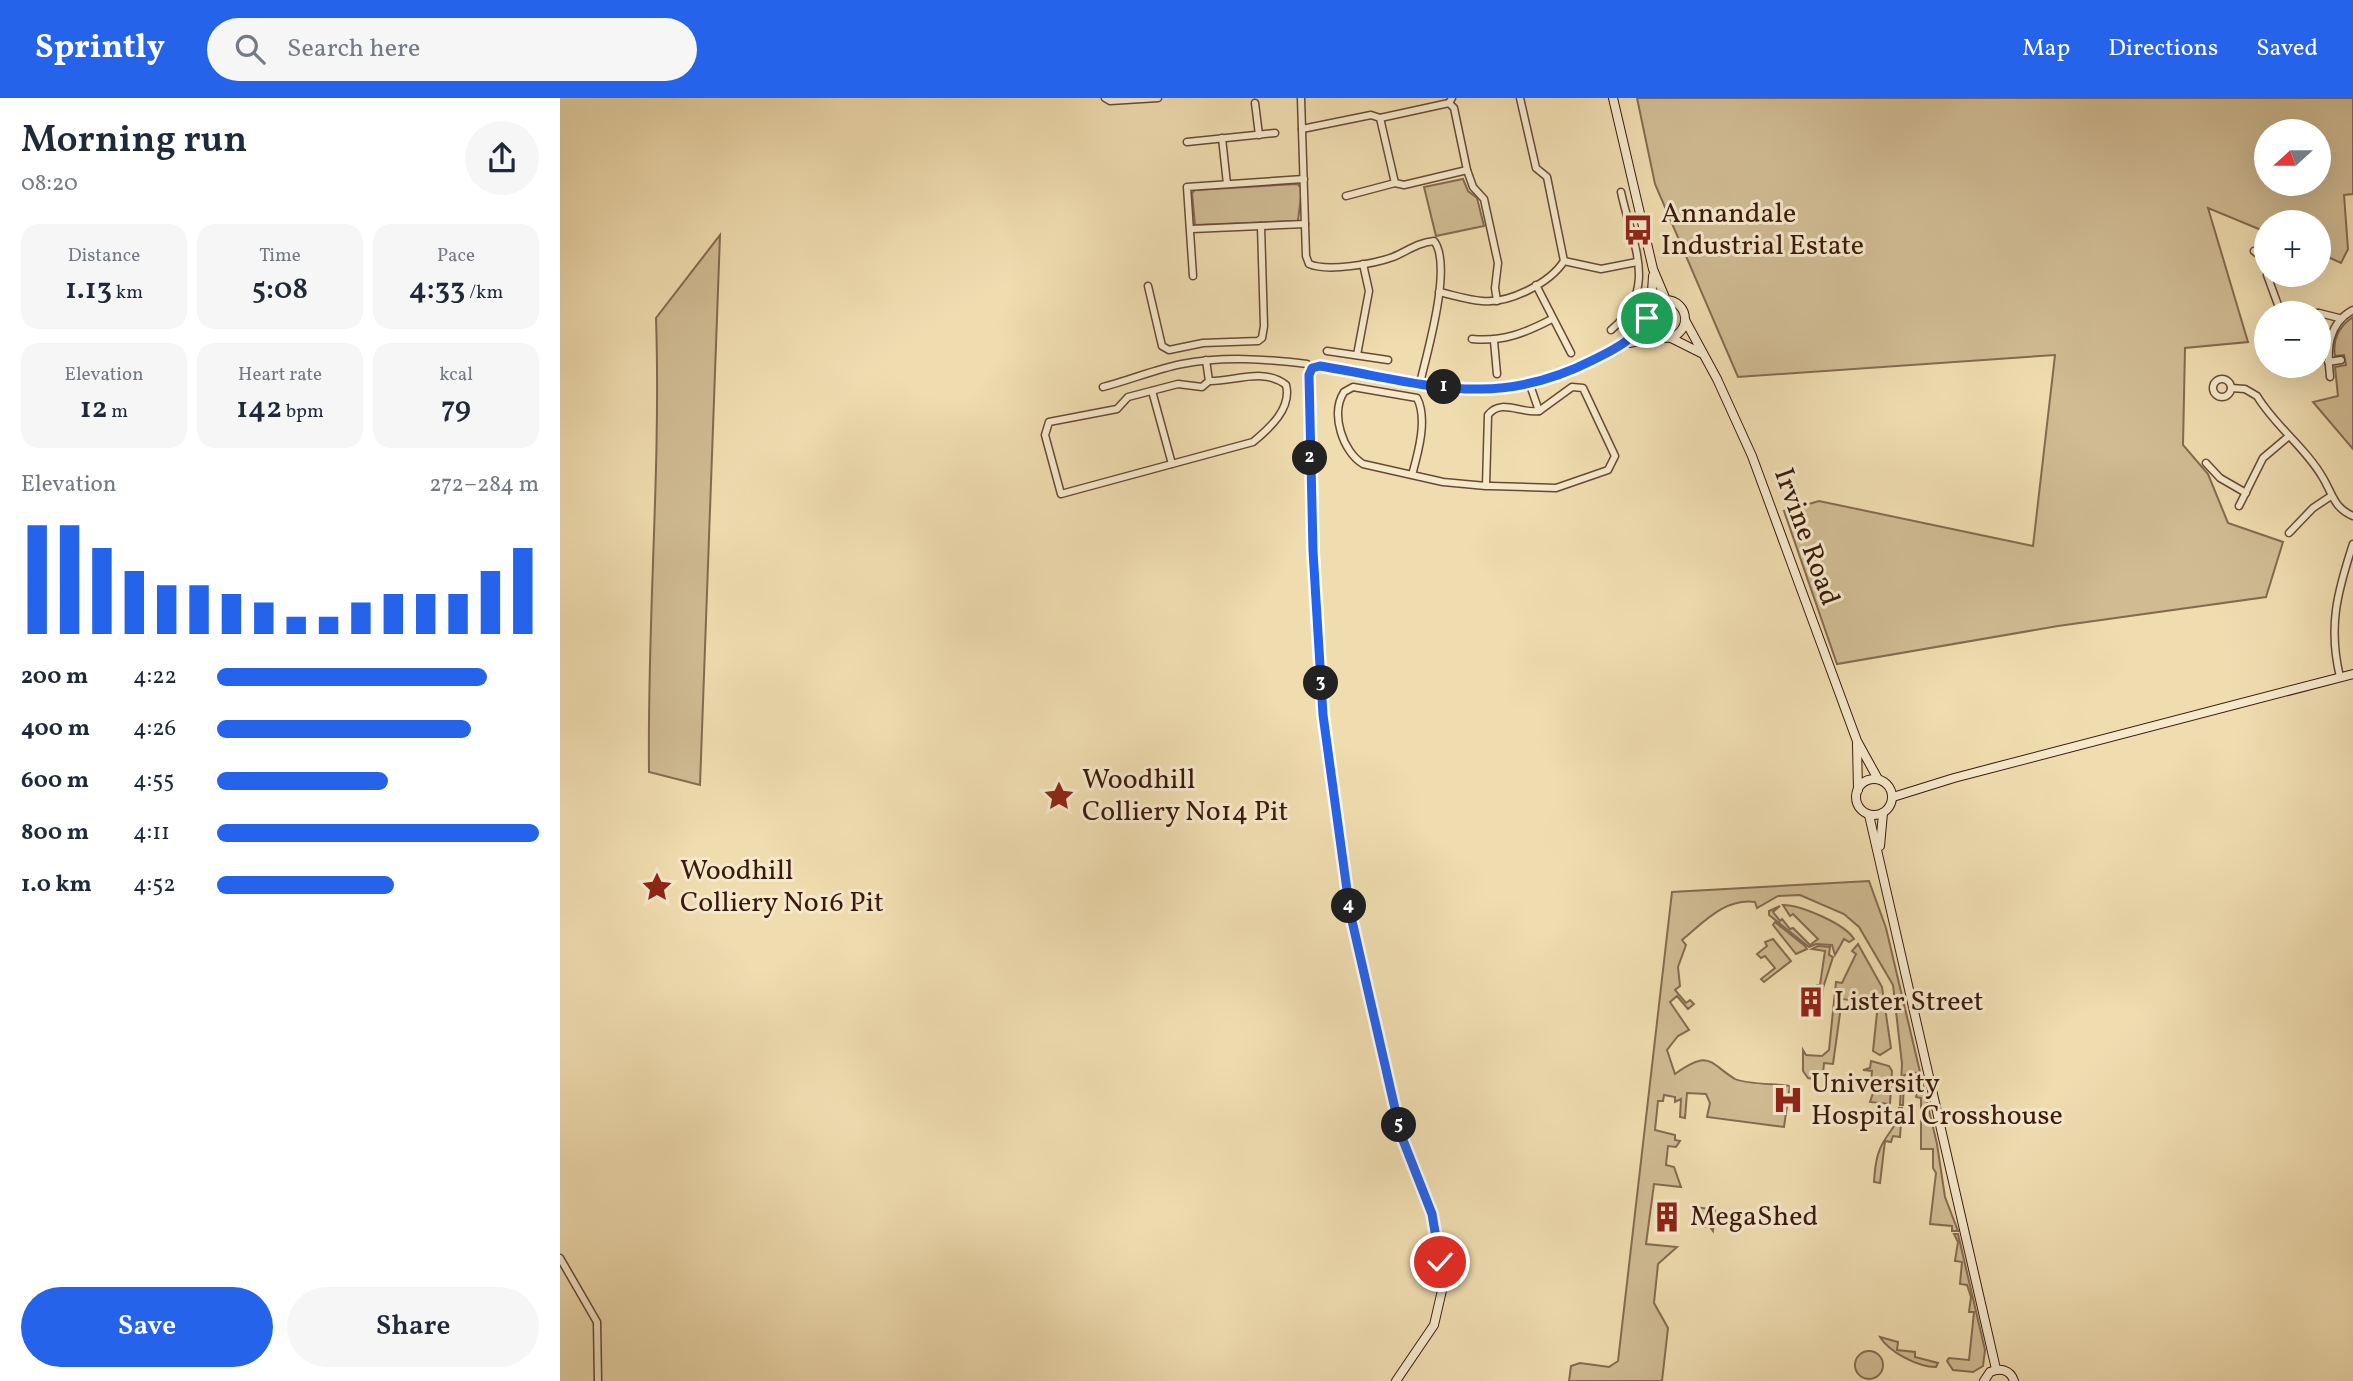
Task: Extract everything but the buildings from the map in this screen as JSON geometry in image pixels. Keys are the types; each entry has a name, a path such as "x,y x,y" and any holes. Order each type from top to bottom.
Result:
{"main road":[{"path":"1613,98 1653,269 1667,300 1682,308 1685,320 1681,331 1671,338"},
{"path":"1626,344 1640,331 1651,307 1653,269"},
{"path":"1651,307 1667,300"},
{"path":"1647,318 1650,330 1659,337"},
{"name":"Irvine Road","path":"1685,320 1717,379 1752,456 1857,741 1878,779"},
{"path":"1396,1381 1434,1325 1443,1286 1432,1214 1401,1135 1350,912 1323,715 1313,551 1309,375 1312,368 1320,366 1483,391 1530,386 1580,367 1626,344 1659,337 1671,338 1703,354"},
{"path":"1893,797 1954,778 2353,674"},
{"name":"Irvine Road","path":"1857,741 1858,790"},
{"path":"1880,853 1883,814 1890,807 1893,797 1889,786 1878,779 1866,781 1858,790 1857,802 1868,815 1880,853 1917,1032 1996,1369"},
{"path":"1868,815 1883,814"},
{"path":"1984,1381 1990,1372 1996,1369 2009,1373 2014,1381"}],"street":[{"path":"1105,98 1110,101 1158,98"},
{"path":"1301,98 1306,256 1309,264 1363,264 1434,241 1442,267 1420,383"},
{"path":"1438,292 1483,302 1497,301 1536,285 1557,272 1564,261 1547,177 1536,168 1520,98"},
{"path":"1302,129 1371,115 1380,118 1451,100 1467,170 1473,187 1484,199 1498,263 1494,288 1497,301"},
{"path":"1255,103 1259,135"},
{"path":"1380,118 1395,183"},
{"path":"1187,142 1275,133"},
{"path":"1222,138 1227,184"},
{"path":"1346,196 1395,183 1404,185 1467,170"},
{"path":"1193,276 1192,229 1187,187 1304,179"},
{"path":"1611,330 1630,312 1641,279 1621,191"},
{"path":"1360,193 1363,204"},
{"path":"1192,229 1305,224"},
{"path":"1148,286 1162,346 1169,350 1203,343 1258,341 1262,338 1264,326 1261,226"},
{"path":"1564,261 1601,269 1637,262"},
{"path":"1357,355 1369,291 1363,264"},
{"path":"1536,285 1571,353"},
{"path":"2331,335 2339,318 2353,310"},
{"path":"2331,316 2339,318"},
{"path":"1472,339 1494,341 1524,334 1552,319"},
{"path":"1494,341 1497,374"},
{"path":"1327,351 1388,360"},
{"path":"1104,387 1206,360 1263,359 1307,364 1312,368"},
{"path":"1206,360 1209,382"},
{"path":"2331,362 2341,360"},
{"path":"1238,376 1281,381 1287,392 1282,411 1270,428 1253,442 1061,495 1045,435 1049,422 1117,408 1128,397 1152,391 1178,384 1202,387 1209,382 1224,382 1238,376"},
{"path":"1530,386 1538,411"},
{"path":"1412,475 1421,426 1420,404 1417,398 1353,387 1344,392 1339,413 1340,429 1353,458 1363,464 1412,475 1486,486 1556,488 1608,470 1615,456 1583,388 1572,387 1538,411 1503,406 1489,415 1486,486"},
{"path":"2231,388 2245,389 2257,396 2323,478 2342,511 2353,516"},
{"path":"1152,391 1172,464"},
{"path":"2239,506 2263,458 2289,436"},
{"path":"2206,463 2220,478 2246,493"},
{"path":"2289,533 2313,508 2331,496"},
{"path":"2340,677 2332,637 2339,586 2353,544"},
{"path":"560,1258 597,1322 598,1381"}],"shaded area":[{"path":"1637,98 2353,98 2353,194 2344,195 2348,249 2341,263 2331,258 2331,210 2254,210 2254,227 2208,208 2248,342 2185,348 2183,445 2208,474 2228,523 2283,542 2266,597 2058,626 1837,664 1784,511 1819,501 2033,546 2055,355 1738,377 1655,184"},
{"path":"1463,179 1468,191 1477,198 1484,226 1436,236 1424,187"},
{"path":"1297,184 1302,188 1298,221 1195,225 1192,193 1195,190"},
{"path":"720,235 700,785 649,772 657,431 656,318"},
{"path":"2353,317 2353,449 2313,402 2338,396 2335,367 2346,365 2344,355 2335,356 2335,344 2340,329"},
{"path":"1869,881 1886,928 1937,1144 1945,1197 1958,1231 1952,1231 1952,1226 1930,1224 1936,1173 1933,1168 1933,1149 1921,1149 1921,1098 1916,1097 1916,1073 1904,1075 1903,1105 1900,1105 1902,1064 1893,985 1859,927 1844,914 1800,895 1778,896 1757,908 1755,902 1734,904 1707,919 1682,940 1686,945 1678,967 1680,986 1675,990 1686,1003 1690,1000 1694,1004 1688,1009 1677,996 1670,1002 1689,1030 1678,1036 1667,1050 1675,1074 1703,1060 1739,1081 1790,1086 1784,1127 1707,1117 1710,1103 1706,1094 1687,1093 1685,1118 1680,1117 1681,1099 1675,1102 1675,1097 1664,1095 1663,1101 1658,1101 1655,1130 1675,1135 1675,1140 1680,1141 1676,1147 1668,1146 1666,1165 1674,1167 1681,1187 1654,1184 1646,1244 1677,1247 1658,1264 1654,1303 1668,1328 1662,1381 1569,1381 1571,1366 1580,1363 1609,1367 1618,1361 1672,892"},
{"path":"1783,905 1821,916 1841,927 1854,939 1849,942 1844,939 1835,955 1832,945 1816,944 1809,947 1769,915 1769,911 1780,906 1773,912 1780,921 1782,919 1810,945 1818,939 1793,914 1790,916"},
{"path":"1775,922 1807,949 1796,954 1773,925"},
{"path":"1773,939 1791,961 1764,982 1761,979 1775,968 1765,956 1761,958 1757,954 1767,946 1765,942"},
{"path":"1858,944 1882,987 1891,1048 1880,1055 1873,1051 1878,1003 1842,999 1833,1064 1824,1063 1823,1074 1814,1073 1813,1079 1808,1078 1803,1071 1803,1050 1806,1055 1822,1056 1829,1050 1836,982 1842,983 1856,954 1852,951"},
{"path":"1818,946 1830,947 1829,955 1833,957 1823,988 1821,1016 1816,1016 1817,985 1820,985 1825,951 1812,949"},
{"path":"1871,1061 1889,1066 1892,1071 1890,1104 1870,1102 1873,1093 1870,1091 1872,1071 1863,1070 1870,1068"},
{"path":"1899,1108 1902,1108 1900,1137 1893,1136 1891,1142 1885,1141 1880,1183 1874,1182 1878,1153 1883,1143 1895,1125"},
{"path":"1696,1207 1715,1210 1713,1231 1710,1227 1694,1225"},
{"path":"1954,1234 1958,1234 1985,1350 1983,1366 1973,1372 1953,1370 1947,1361 1949,1358 1969,1360 1974,1312 1969,1312 1971,1297 1967,1285 1960,1284 1962,1262 1955,1261 1958,1242"},
{"path":"1880,1337 1898,1342 1897,1350 1915,1352 1915,1357 1938,1363 1936,1367 1913,1361 1890,1348"},
{"path":"1869,1351 1879,1355 1883,1365 1879,1375 1869,1379 1859,1375 1855,1365 1859,1355"}],"place":[{"name":"Annandale Industrial Estate","path":"1638,230"},
{"name":"Woodhill Colliery No14 Pit","path":"1059,796"},
{"name":"Woodhill Colliery No16 Pit","path":"657,887"},
{"name":"Lister Street","path":"1811,1002"},
{"name":"University Hospital Crosshouse","path":"1788,1100"},
{"name":"MegaShed","path":"1667,1217"}],"route":[{"path":"1440,1262 1432,1214 1401,1135 1350,912 1323,715 1313,551 1309,375 1312,368 1320,366 1461,390 1493,391 1530,386 1580,367 1626,344 1640,331 1647,318"}]}
